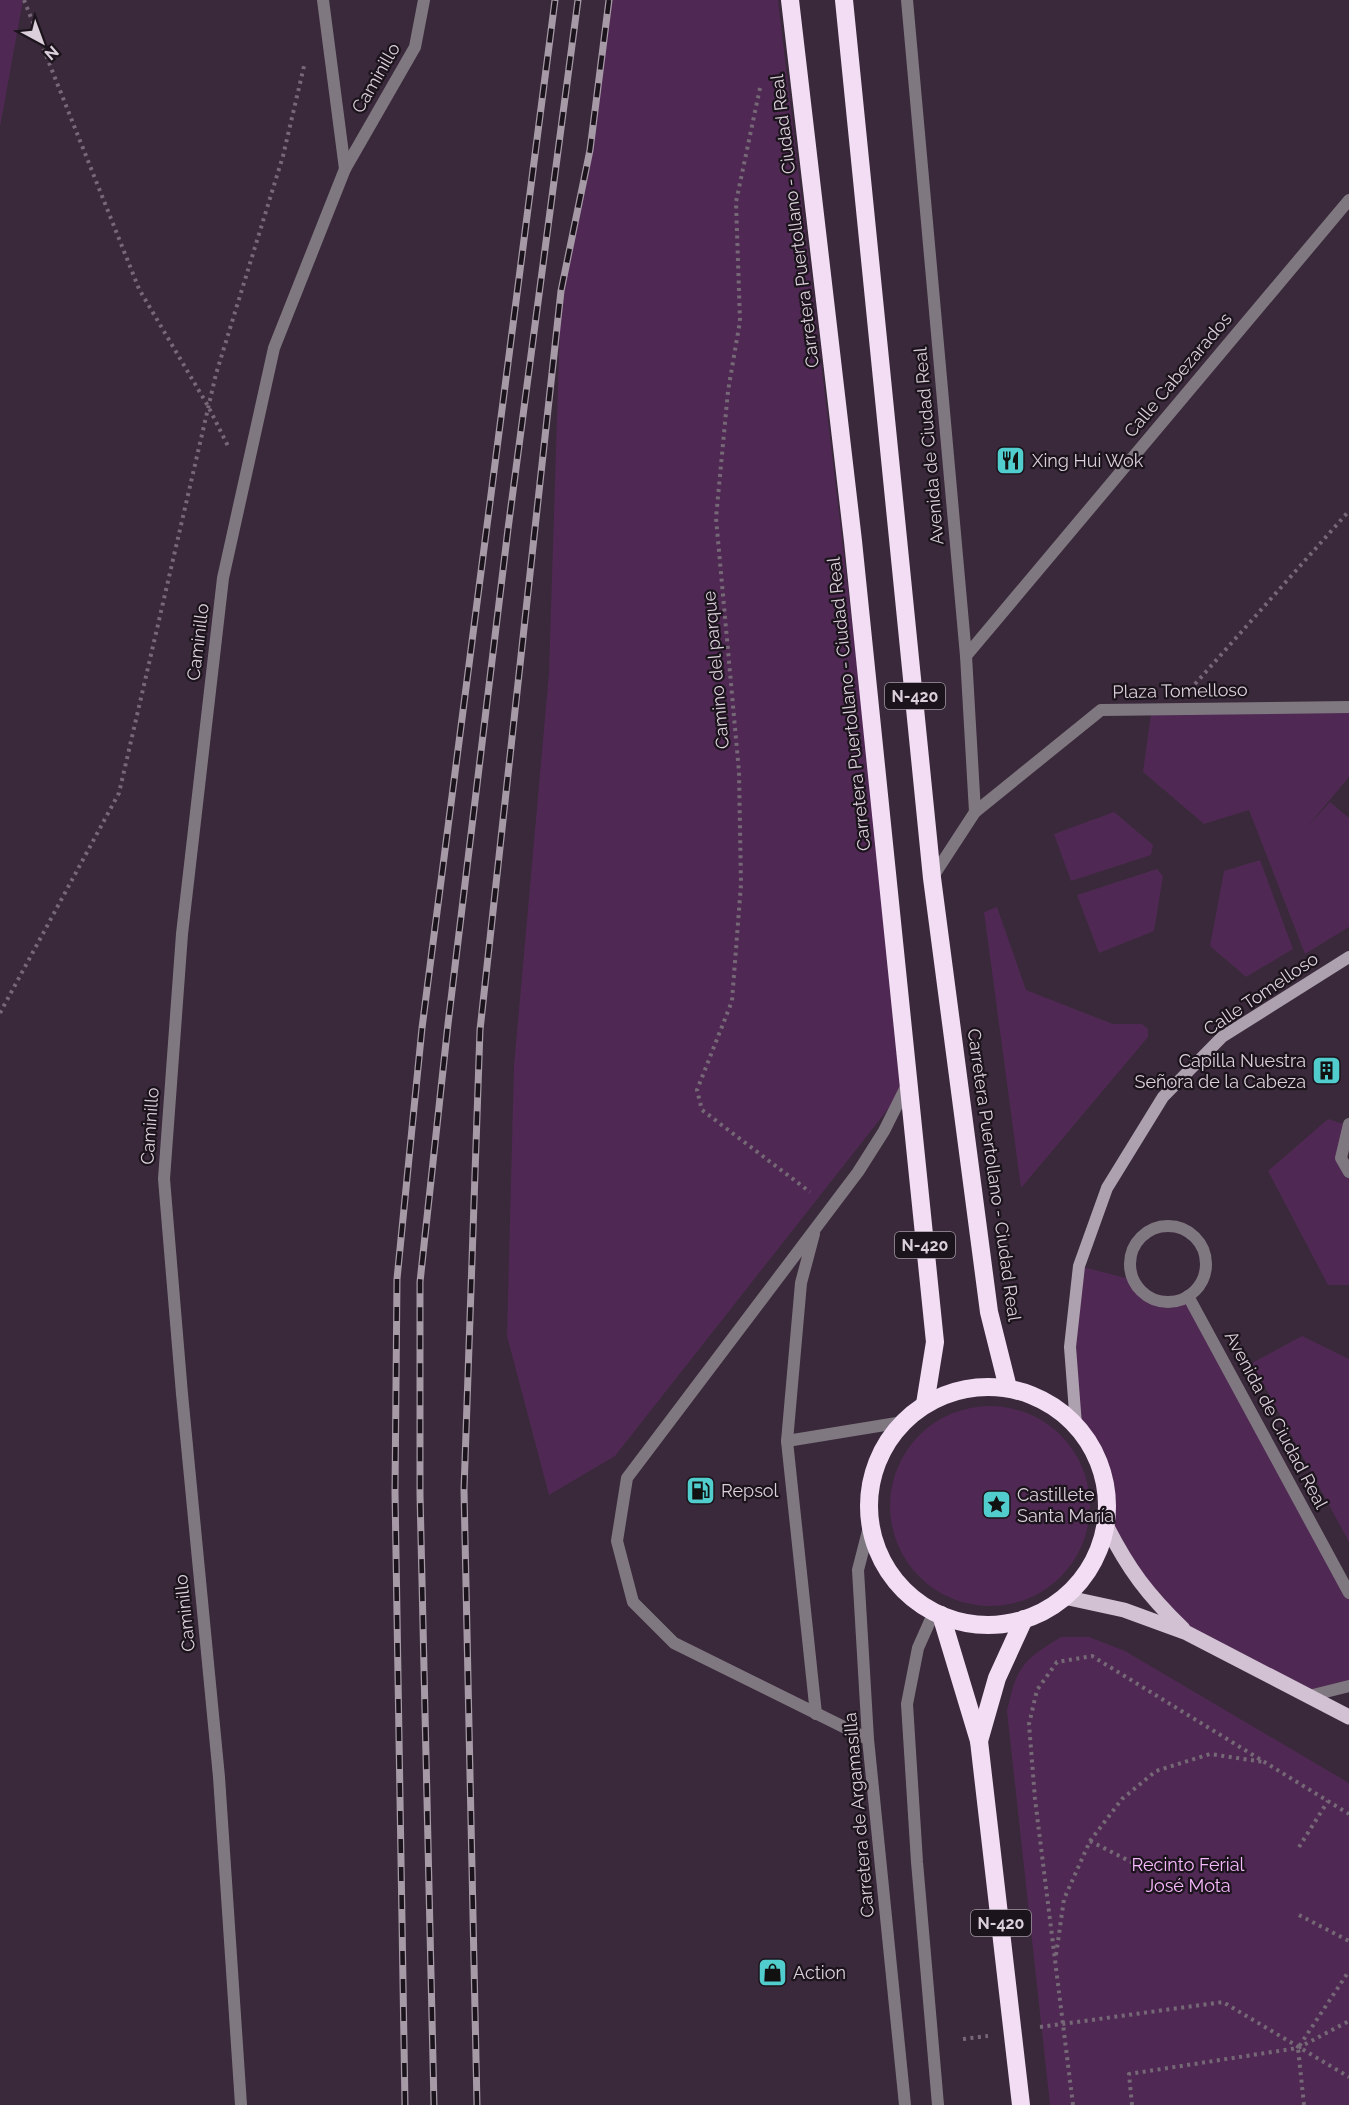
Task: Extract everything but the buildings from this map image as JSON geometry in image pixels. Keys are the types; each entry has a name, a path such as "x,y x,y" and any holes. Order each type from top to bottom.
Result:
{"highway":[{"name":"Carretera Puertollano - Ciudad Real","path":"790,0 853,541 935,1342 926,1404"},
{"name":"Carretera Puertollano - Ciudad Real","path":"844,0 932,878 989,1312 1008,1388"},
{"path":"980,1387 1008,1388 1033,1395 1056,1407 1076,1425 1092,1446 1102,1471 1107,1498 1106,1525 1098,1552 1064,1597 1024,1619 996,1624 977,1624 937,1614 910,1596 891,1575 877,1551 870,1523 870,1496 875,1469 886,1444 903,1422 926,1404 951,1392 980,1387"},
{"name":"N-420","path":"937,1614 979,1741 1021,2105"},
{"name":"N-420","path":"979,1741 997,1678 1024,1619"}],"main road":[{"name":"Calle Tomelloso","path":"1076,1425 1070,1347 1079,1266 1107,1188 1163,1096 1222,1037 1349,957"},
{"path":"1106,1525 1127,1567 1156,1603 1187,1633"},
{"path":"1064,1597 1124,1610 1187,1633 1349,1717"}],"street":[{"name":"Caminillo","path":"323,0 345,169"},
{"name":"Caminillo","path":"241,2105 219,1777 183,1406 164,1179 182,934 222,590 274,348 345,169 416,47 424,0"},
{"name":"Avenida de Ciudad Real","path":"907,0 966,656 975,812"},
{"name":"Calle Cabezarados","path":"966,656 1349,200"},
{"name":"Plaza Tomelloso","path":"975,812 1101,710 1349,707"},
{"path":"932,878 975,812"},
{"path":"868,1739 674,1643 633,1602 618,1541 627,1478 816,1227 884,1131 907,1085"},
{"path":"1349,1124 1341,1158 1349,1172"},
{"path":"1167,1225 1191,1232 1199,1241 1205,1253 1207,1265 1204,1277 1188,1296 1162,1301 1141,1291 1134,1280 1131,1255 1144,1234 1167,1225"},
{"path":"816,1227 801,1283 787,1441 816,1714"},
{"name":"Avenida de Ciudad Real","path":"1188,1296 1349,1593"},
{"path":"787,1441 903,1422"},
{"name":"Carretera de Argamasilla","path":"870,1523 858,1570 868,1739 905,2105"},
{"path":"937,1614 918,1648 907,1704 915,1840 938,2105"},
{"path":"1309,1696 1349,1686"}],"path":[{"path":"24,0 139,289 208,406 245,482"},
{"path":"0,1012 119,793 208,406 283,156 307,56"},
{"name":"Camino del parque","path":"760,88 736,202 740,321 728,391 716,518 739,772 741,884 732,1001 697,1090 702,1110 810,1192"},
{"path":"1173,709 1349,512"},
{"path":"1074,2105 1035,1800 1029,1724 1037,1690 1057,1662 1092,1656 1349,1814"},
{"path":"1056,1962 1064,1899 1090,1841 1122,1799 1156,1771 1210,1754 1267,1762"},
{"path":"1299,1847 1328,1801"},
{"path":"1090,1841 1151,1872"},
{"path":"1299,1915 1349,1941"},
{"path":"1304,2105 1298,2048 1349,1971"},
{"path":"963,2039 1223,2002 1349,2077"},
{"path":"1132,2105 1129,2074 1298,2048 1349,2021"}],"green space":[{"path":"0,0 23,0 0,127"},
{"path":"609,0 778,0 907,1085 615,1456 549,1495 507,1336 514,1066 549,673 561,291 590,150"},
{"path":"1349,710 1349,777 1307,827 1330,802 1349,818 1349,927 1305,954 1249,810 1204,824 1143,772 1151,714"},
{"path":"1114,812 1153,845 1151,855 1071,881 1054,834"},
{"path":"1260,860 1293,949 1246,977 1210,946 1224,871"},
{"path":"1157,869 1163,876 1154,931 1099,953 1077,895"},
{"path":"997,907 1026,990 1113,1024 1142,1024 1148,1029 1148,1037 1021,1188 984,912"},
{"path":"1328,1119 1347,1125 1341,1158 1349,1172 1349,1285 1328,1285 1268,1171"},
{"path":"1079,1266 1134,1280 1145,1292 1165,1301 1188,1296 1349,1593 1349,1686 1309,1696 1187,1633 1106,1525 1106,1494 1103,1474 1096,1454 1077,1425 1073,1403 1071,1344"},
{"path":"1302,1336 1349,1359 1349,1542 1252,1363"},
{"path":"980,1406 1000,1406 1019,1410 1037,1418 1061,1435 1073,1450 1086,1477 1090,1506 1086,1535 1073,1562 1061,1577 1046,1589 1019,1602 1000,1606 980,1606 961,1602 943,1594 919,1577 907,1562 894,1535 890,1516 890,1496 894,1477 902,1459 919,1435 934,1423 961,1410"},
{"name":"Recinto Ferial José Mota","path":"1061,1637 1089,1637 1125,1651 1349,1783 1349,2105 1050,2105 1007,1711 1014,1684 1023,1666 1038,1652"}],"railway":[{"path":"405,2105 395,1492 397,1279 422,1028 555,0"},
{"path":"434,2105 420,1494 420,1282 448,1024 508,529 578,0"},
{"path":"477,2105 464,1490 480,1030 561,291 590,150 609,0"}],"place":[{"name":"Xing Hui Wok","path":"1011,461"},
{"name":"Capilla Nuestra Señora de la Cabeza","path":"1327,1071"},
{"name":"Repsol","path":"700,1491"},
{"name":"Castillete Santa María","path":"996,1505"},
{"name":"Action","path":"772,1973"}]}
